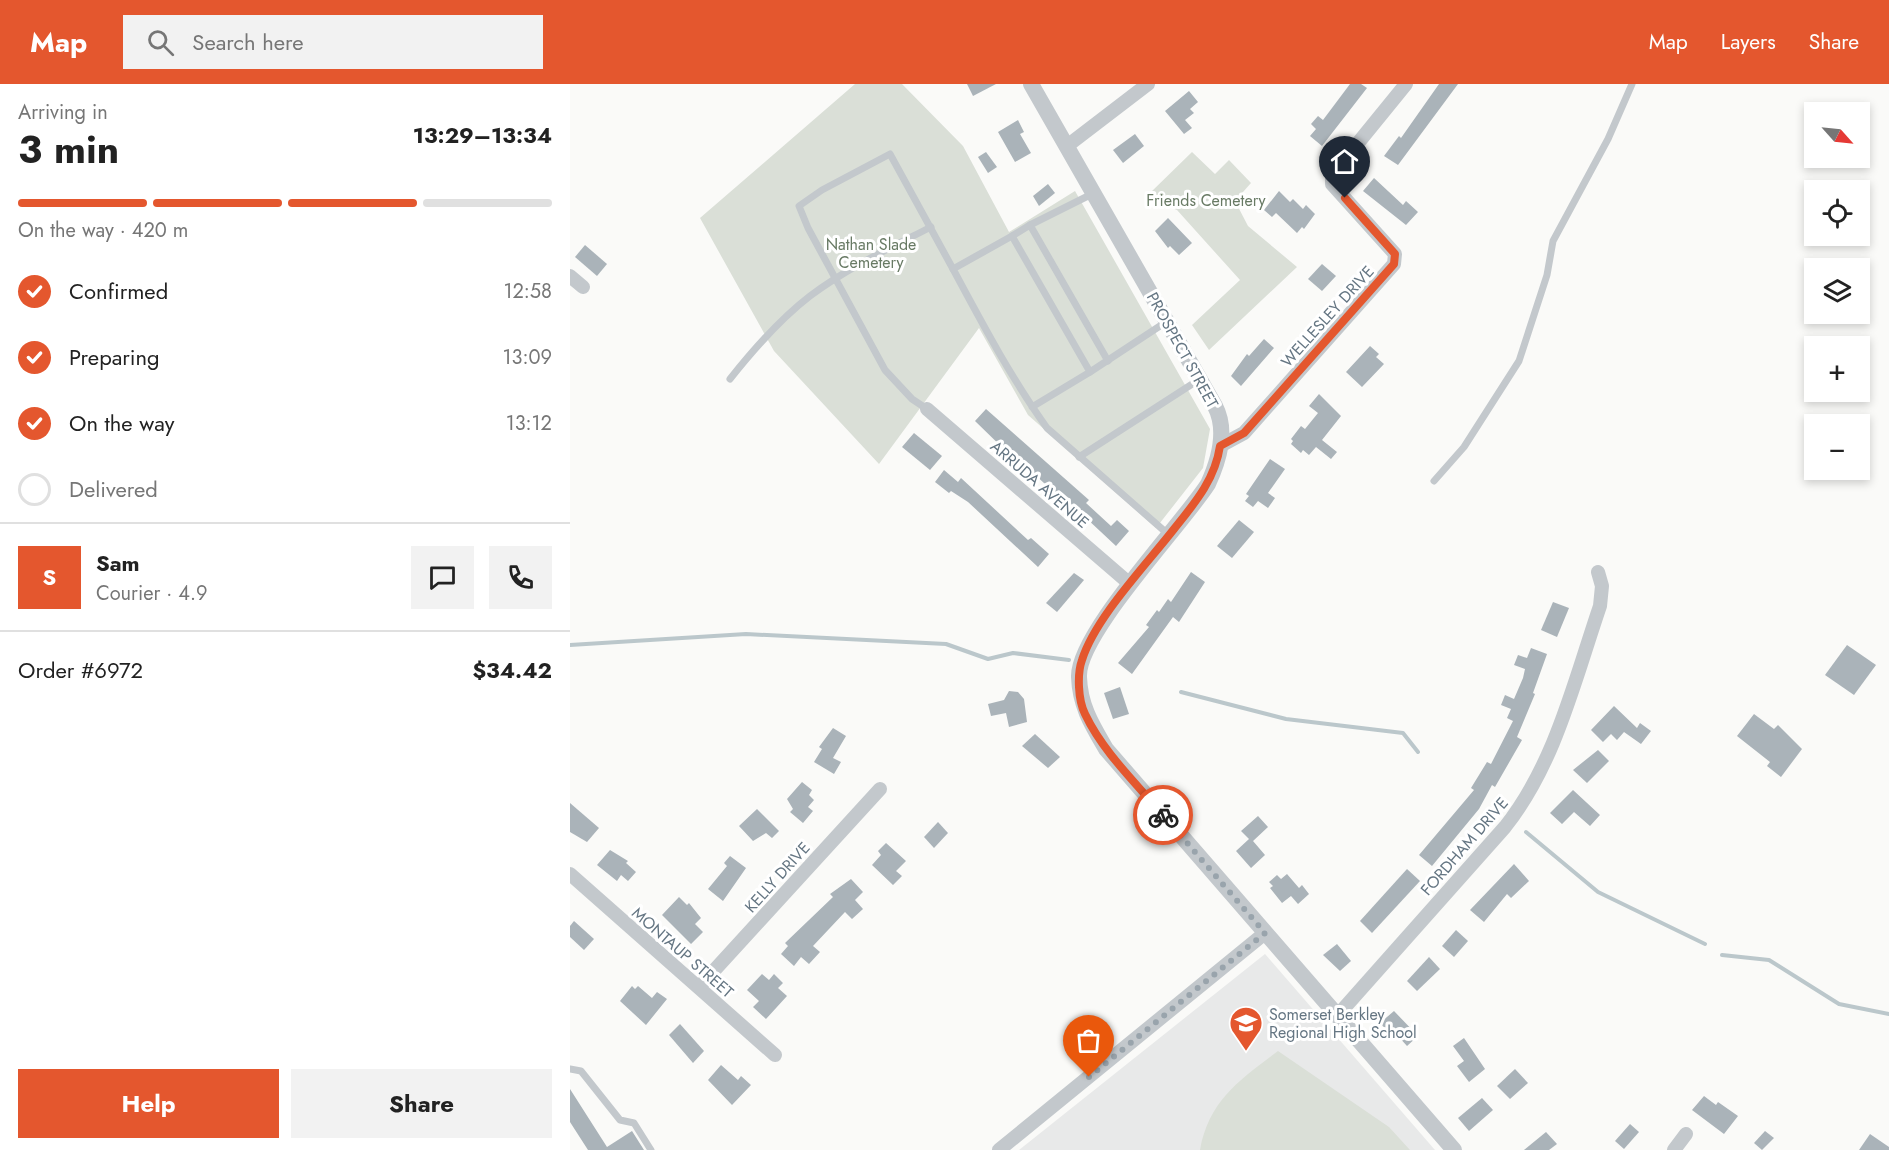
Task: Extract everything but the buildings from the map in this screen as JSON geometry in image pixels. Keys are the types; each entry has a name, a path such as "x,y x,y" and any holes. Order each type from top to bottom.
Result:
{"street":[{"name":"PROSPECT STREET","path":"1031,84 1217,410 1222,434 1208,484 1130,584 1088,644 1081,661 1079,676 1084,712 1106,749 1454,1150"},
{"path":"1067,146 1148,84"},
{"name":"WELLESLEY DRIVE","path":"1220,446 1244,433 1394,264 1395,254 1332,184 1332,175 1406,84"},
{"path":"570,276 583,287"},
{"name":"ARRUDA AVENUE","path":"927,409 1130,584"},
{"name":"FORDHAM DRIVE","path":"1338,1015 1505,827 1533,786 1558,730 1600,606 1602,585 1598,572"},
{"name":"KELLY DRIVE","path":"699,987 880,789"},
{"name":"MONTAUP STREET","path":"570,874 775,1055"},
{"path":"999,1150 1265,933"},
{"path":"1674,1150 1686,1134"}],"lane":[{"path":"1434,481 1464,447 1519,361 1547,275 1553,241 1612,131 1632,84"},
{"path":"927,409 894,382 808,228 799,206 886,154 890,154 894,159 985,329 1047,428 1170,535"},
{"path":"953,268 1030,225 1094,193"},
{"path":"1030,225 1108,361"},
{"path":"729,379 748,356 809,297 836,278 931,227"},
{"path":"1012,236 1090,372"},
{"path":"1032,407 1168,321"},
{"path":"1079,457 1200,379"},
{"path":"570,1069 581,1071 620,1120 634,1123 651,1150"}],"shaded area":[{"name":"Somerset Berkley Regional High School","path":"1265,954 1435,1150 1019,1150"}],"green space":[{"name":"Nathan Slade Cemetery","path":"855,84 902,84 963,146 1009,232 1075,191 1210,429 1203,468 1156,528 1028,415 979,328 879,464 774,351 700,218"},
{"name":"Friends Cemetery","path":"1192,152 1215,174 1229,160 1251,183 1235,201 1248,226 1297,267 1209,350 1192,325 1240,280 1177,210 1157,202 1150,193"},
{"path":"1278,1051 1389,1127 1410,1150 1200,1150 1204,1133 1219,1104 1239,1082"}],"waterway":[{"path":"570,645 746,634 946,644 988,659 1013,653 1069,660"},
{"path":"1181,692 1286,719 1403,733 1418,752"},
{"path":"1526,832 1598,892 1705,944"},
{"path":"1722,955 1769,960 1839,1004 1889,1014"}],"way so far":[{"path":"1089,1077 1265,933 1163,815"}],"place":[{"name":"Somerset Berkley Regional High School","path":"1246,1052"}],"route":[{"path":"1163,815 1106,749 1084,712 1079,676 1081,661 1099,627 1208,484 1215,469 1220,446 1244,433 1394,264 1395,254 1345,198"}]}
